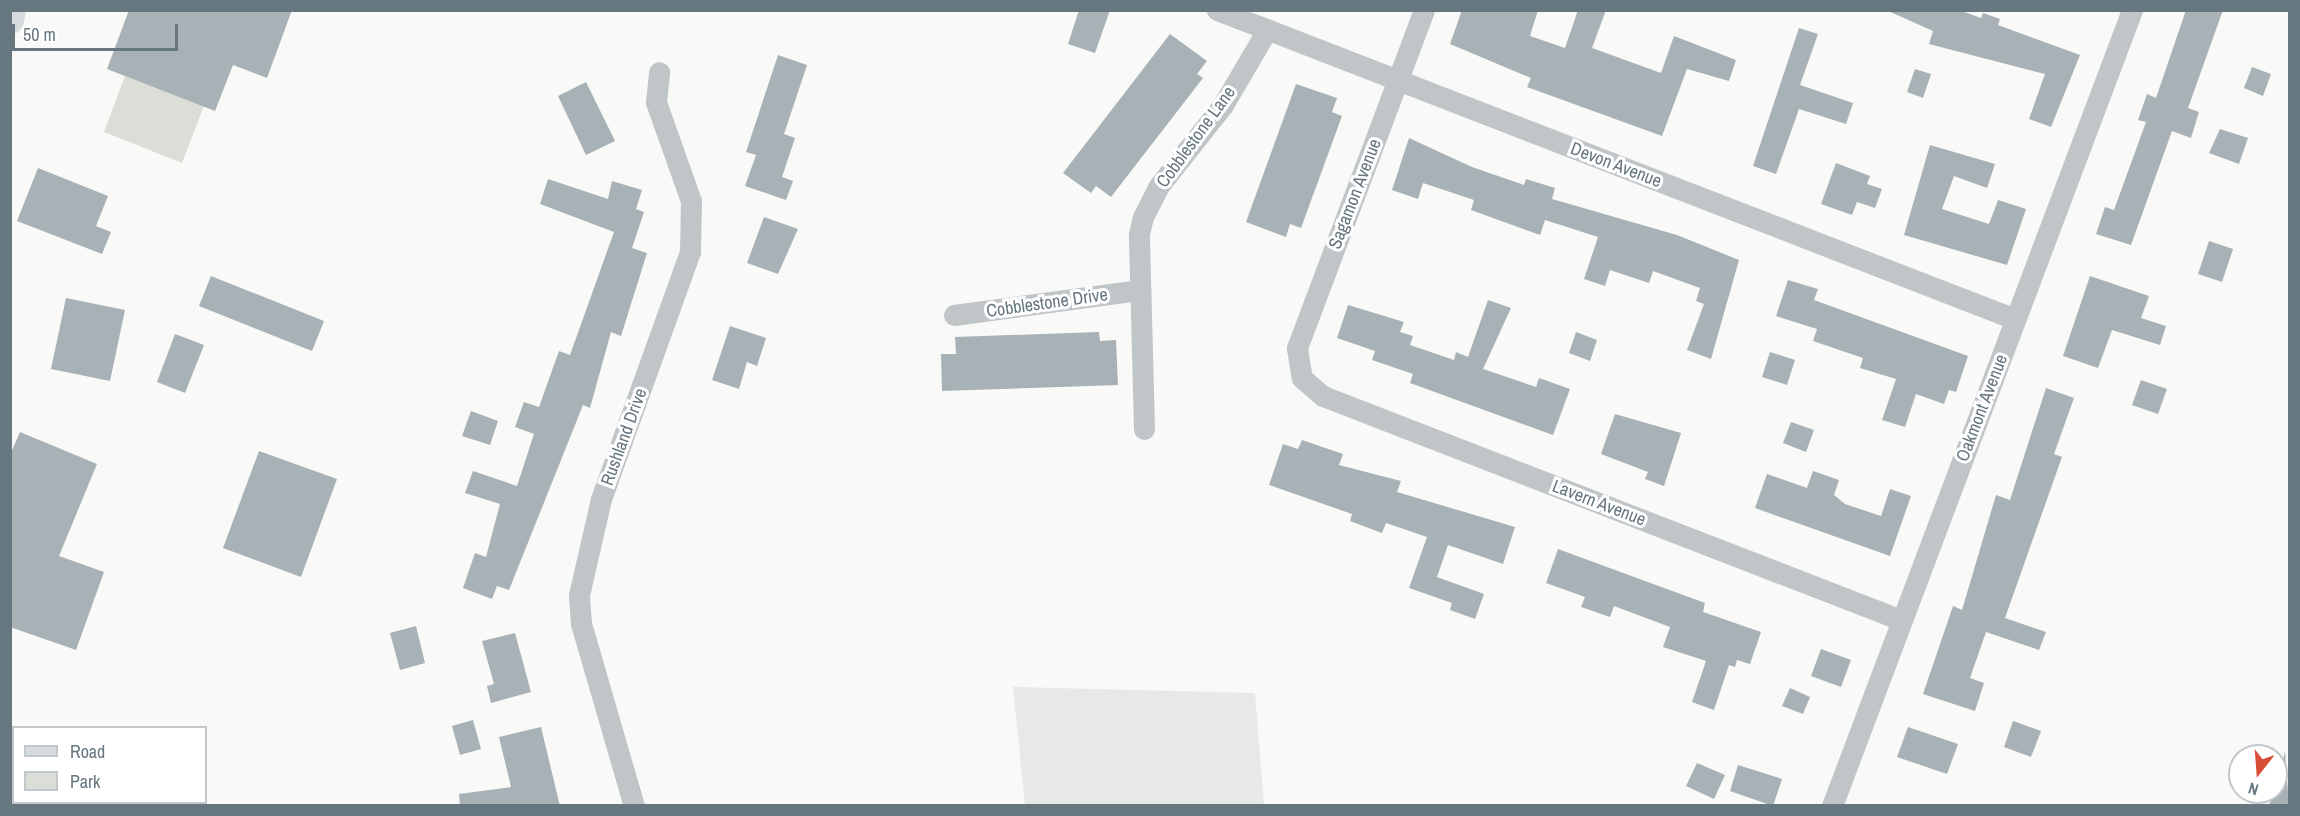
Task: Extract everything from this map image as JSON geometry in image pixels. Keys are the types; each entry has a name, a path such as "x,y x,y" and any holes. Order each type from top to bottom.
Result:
{"main road":[{"path":"10,20 12,10"}],"street":[{"name":"Devon Avenue","path":"1217,10 2015,319"},
{"name":"Sagamon Avenue","path":"1302,378 1297,348 1424,10"},
{"name":"Oakmont Avenue","path":"1832,806 2015,319 2126,12"},
{"name":"Cobblestone Lane","path":"1144,429 1139,234 1158,188 1223,105 1267,30"},
{"name":"Rushland Drive","path":"634,806 581,624 579,595 602,499 690,252 691,201 656,102 659,72"},
{"name":"Cobblestone Drive","path":"954,315 1140,290"},
{"name":"Lavern Avenue","path":"1302,378 1323,396 1901,620"}],"shaded area":[{"path":"1013,687 1255,693 1264,805 1025,805"}],"green space":[{"path":"125,76 204,106 182,163 104,132"}],"building":[{"path":"129,10 292,10 267,78 233,65 215,111 107,69"},
{"path":"1079,10 1110,10 1095,53 1068,44"},
{"path":"1462,10 1538,10 1530,36 1565,48 1578,10 1606,10 1592,48 1661,73 1674,36 1736,60 1729,81 1687,69 1662,136 1527,87 1531,78 1450,44"},
{"path":"1886,10 1959,10 1981,18 1983,13 2000,19 1998,25 2080,55 2051,127 2029,119 2045,74 1929,44 1933,31"},
{"path":"2186,10 2223,10 2188,108 2199,112 2191,138 2172,131 2131,245 2096,234 2105,207 2114,210 2146,122 2138,120 2147,94 2156,98"},
{"path":"1799,28 1818,34 1800,85 1853,103 1846,124 1799,109 1776,174 1753,166"},
{"path":"1170,34 1207,61 1197,74 1203,78 1111,197 1096,186 1091,193 1063,173"},
{"path":"778,55 807,65 784,134 795,138 782,177 793,181 786,200 745,186 756,155 746,152"},
{"path":"2252,67 2271,74 2263,96 2244,88"},
{"path":"1915,69 1931,74 1923,98 1907,92"},
{"path":"586,82 615,141 586,155 558,96"},
{"path":"1296,84 1337,98 1332,112 1342,116 1301,228 1290,224 1286,237 1246,222"},
{"path":"2220,129 2248,138 2239,164 2209,153"},
{"path":"1409,138 1472,167 1524,185 1526,179 1555,188 1552,199 1677,235 1739,260 1711,359 1687,350 1704,304 1696,301 1700,288 1653,271 1649,283 1610,270 1605,286 1584,279 1598,237 1545,220 1540,235 1471,210 1474,200 1423,183 1418,199 1392,190"},
{"path":"1930,145 1995,164 1987,188 1954,176 1942,209 1989,224 1998,200 2026,209 2007,265 1904,235"},
{"path":"1836,163 1870,176 1867,184 1882,189 1875,208 1857,202 1852,215 1821,204"},
{"path":"38,168 108,196 96,226 111,232 102,254 17,221"},
{"path":"548,179 608,199 612,181 642,190 636,209 644,212 632,248 647,253 621,336 611,332 590,408 583,405 509,590 497,586 492,599 463,588 475,553 486,557 500,504 465,493 473,471 517,486 534,434 515,427 524,402 539,407 559,351 570,355 614,232 540,204"},
{"path":"764,217 798,229 778,274 747,263"},
{"path":"2209,241 2233,249 2222,282 2198,274"},
{"path":"211,276 324,321 312,351 199,306"},
{"path":"2090,276 2149,296 2141,318 2166,326 2160,345 2112,330 2098,368 2063,356"},
{"path":"1788,280 1818,289 1814,300 1968,356 1956,392 1949,390 1944,404 1916,394 1905,427 1882,420 1896,379 1860,368 1863,358 1813,341 1817,329 1776,316"},
{"path":"66,298 125,310 110,381 51,369"},
{"path":"1488,300 1511,308 1483,369 1536,387 1539,378 1570,389 1553,435 1410,383 1413,374 1372,360 1375,351 1337,338 1348,305 1404,322 1400,332 1413,336 1410,345 1454,360 1456,352 1468,357"},
{"path":"730,326 766,338 757,366 747,362 739,389 712,380"},
{"path":"1099,332 1100,341 1116,340 1118,385 942,391 941,354 956,354 955,337"},
{"path":"1576,332 1597,340 1590,361 1569,353"},
{"path":"175,334 204,345 185,393 157,382"},
{"path":"1770,352 1795,360 1787,385 1762,377"},
{"path":"2141,380 2167,389 2158,414 2132,405"},
{"path":"2046,388 2074,398 2054,454 2062,457 2005,618 2046,632 2039,650 1986,632 1970,678 1984,683 1975,711 1923,694 1953,606 1962,610 1996,495 2010,500"},
{"path":"471,411 498,421 490,445 462,436"},
{"path":"1615,414 1681,433 1664,486 1645,479 1648,472 1601,454"},
{"path":"1791,422 1814,430 1806,452 1783,443"},
{"path":"20,432 97,464 59,556 104,572 76,650 10,627 10,455"},
{"path":"1302,440 1343,454 1339,465 1401,481 1397,492 1515,527 1503,564 1448,545 1437,577 1484,594 1475,619 1450,610 1452,603 1409,588 1427,537 1386,523 1382,533 1350,521 1352,514 1269,485 1283,444 1298,449"},
{"path":"259,451 337,479 301,577 223,548"},
{"path":"1813,471 1839,480 1834,495 1845,504 1881,516 1890,489 1911,496 1890,556 1755,508 1767,474 1807,488"},
{"path":"1558,549 1705,603 1703,612 1761,632 1750,664 1737,660 1735,667 1729,665 1714,710 1692,702 1706,661 1663,647 1670,627 1614,606 1610,617 1581,607 1585,597 1546,583"},
{"path":"416,626 425,663 400,670 390,633"},
{"path":"515,633 531,692 491,703 487,686 494,684 482,641"},
{"path":"1821,649 1851,660 1841,687 1811,676"},
{"path":"1790,688 1810,697 1803,714 1782,706"},
{"path":"473,720 481,749 460,755 452,726"},
{"path":"2013,721 2041,731 2031,757 2004,747"},
{"path":"541,727 560,806 460,806 459,794 511,787 499,737"},
{"path":"1908,727 1958,744 1947,774 1897,757"},
{"path":"1697,763 1725,775 1714,799 1686,786"},
{"path":"1738,765 1782,779 1773,806 1730,791"},
{"path":"2288,792 2289,806 2268,806 2269,804 2288,804"}]}
